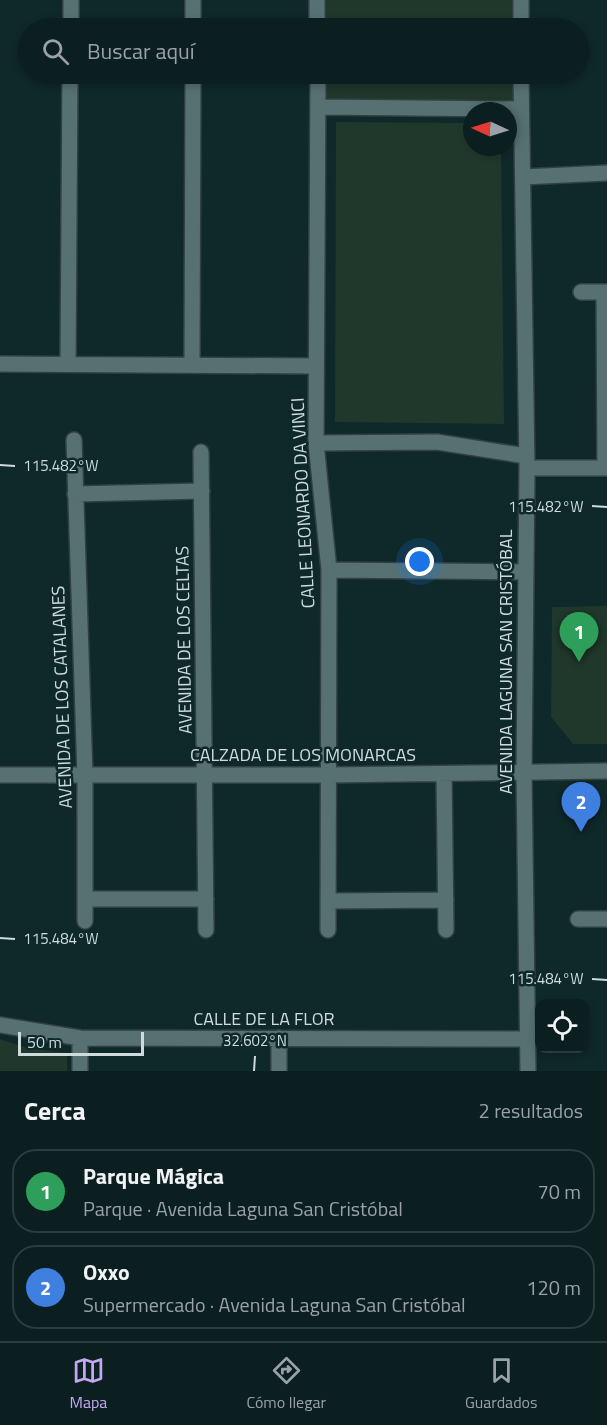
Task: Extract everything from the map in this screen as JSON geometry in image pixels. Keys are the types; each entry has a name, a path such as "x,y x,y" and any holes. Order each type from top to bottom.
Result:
{"street":[{"path":"71,0 71,18"},
{"path":"193,0 193,18"},
{"path":"317,0 317,18"},
{"path":"521,0 521,18"},
{"path":"68,364 70,84"},
{"path":"192,365 193,84"},
{"name":"CALLE LEONARDO DA VINCI","path":"318,84 315,366 316,443 329,570 328,930"},
{"name":"AVENIDA LAGUNA SAN CRISTÓBAL","path":"521,84 527,462 524,773 528,1071"},
{"path":"318,107 520,109"},
{"path":"523,177 607,173"},
{"path":"316,443 437,442 527,462 606,468 605,292 581,292"},
{"path":"0,364 315,366"},
{"name":"AVENIDA DE LOS CATALANES","path":"74,440 85,776 85,921"},
{"name":"AVENIDA DE LOS CELTAS","path":"201,452 206,930"},
{"path":"75,494 202,491"},
{"path":"329,570 525,572"},
{"name":"CALZADA DE LOS MONARCAS","path":"0,775 204,776 607,771"},
{"path":"444,774 446,930"},
{"path":"86,899 206,899"},
{"path":"328,901 446,900"},
{"path":"578,919 607,919"},
{"name":"CALLE DE LA FLOR","path":"0,1024 81,1038 528,1039"},
{"path":"80,1071 81,1038"},
{"path":"279,1038 279,1071"}],"green space":[{"path":"323,0 515,0 515,18 324,18"},
{"path":"325,84 515,84 514,102 326,102"},
{"path":"336,122 463,123 463,156 501,156 504,424 335,422"},
{"path":"607,606 607,744 573,744 551,717 552,607"},
{"path":"0,1039 27,1048 67,1053 67,1071 0,1071"}],"place":[{"name":"Parque Mágica","path":"579,662"},
{"name":"Oxxo","path":"581,832"}]}
